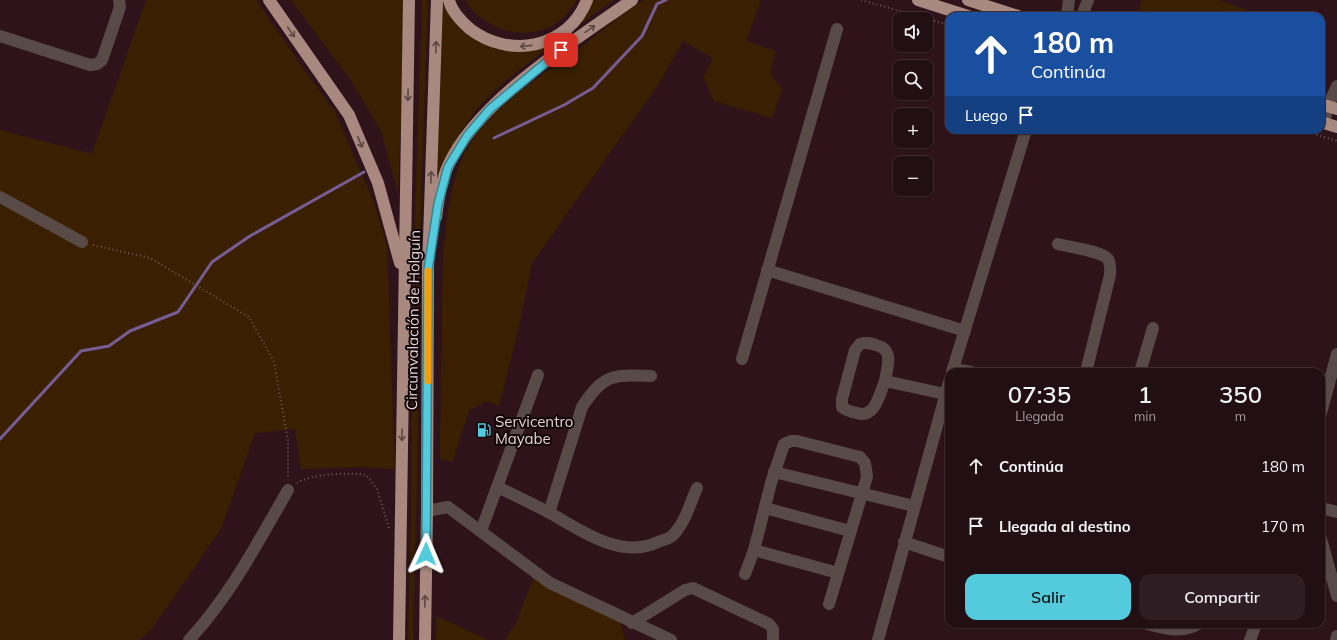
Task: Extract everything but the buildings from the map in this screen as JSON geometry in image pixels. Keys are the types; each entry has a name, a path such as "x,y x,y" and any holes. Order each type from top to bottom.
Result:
{"highway":[{"path":"269,0 348,115 378,183 404,276"},
{"name":"Circunvalación de Holguín","path":"399,640 409,0"},
{"name":"Circunvalación de Holguín","path":"425,640 428,270 437,0"},
{"path":"449,0 463,24 482,38 503,46 526,47 549,40 568,28 583,10 587,0"},
{"path":"428,270 438,204 448,167 467,136 490,109 549,58 632,0"},
{"path":"918,0 956,12"},
{"path":"968,0 1006,12"},
{"path":"1325,123 1337,127"}],"street":[{"path":"0,36 90,65 97,64 102,60 120,7 119,0"},
{"path":"1068,12 1069,0"},
{"path":"1084,12 1088,0"},
{"path":"742,359 837,29"},
{"path":"1329,106 1337,86"},
{"path":"954,368 1025,134"},
{"path":"0,197 82,242"},
{"path":"1058,244 1099,254 1107,259 1110,266 1110,275 1087,368"},
{"path":"767,270 965,331"},
{"path":"1141,368 1153,328"},
{"path":"869,343 883,347 887,352 888,361 884,382 874,407 869,413 861,415 847,411 842,407 842,398 855,350 860,344 869,343"},
{"path":"1325,399 1337,356"},
{"path":"481,531 538,375"},
{"path":"549,513 582,407 590,394 602,382 617,375 651,376"},
{"path":"878,640 914,506 945,410 945,394 884,382"},
{"path":"745,574 754,550 774,472 784,444 791,441 797,441 863,459 867,469 829,604"},
{"path":"774,472 914,506"},
{"path":"497,487 549,513 586,534 614,545 637,547 653,545 671,536 681,524 697,488"},
{"path":"189,640 205,623 245,566 288,490"},
{"path":"427,511 448,507 550,583 632,623 671,640"},
{"path":"765,508 850,531"},
{"path":"1325,509 1337,512"},
{"path":"904,542 945,556"},
{"path":"1325,545 1332,556 1337,596"},
{"path":"754,550 838,574"},
{"path":"632,623 685,590 693,588 769,624 773,629 773,640"},
{"path":"1174,628 1184,628"},
{"path":"1250,640 1254,628"},
{"path":"1336,640 1337,636"}],"path":[{"path":"861,0 945,24"},
{"path":"1314,134 1337,141"},
{"path":"82,242 150,258 249,317 274,362 288,441 288,490"},
{"path":"288,490 299,481 307,478 345,474 366,475 377,489 391,534"}],"shaded area":[{"path":"146,0 256,0 335,112 374,203 387,246 395,469 363,467 301,469 295,429 255,433 221,529 151,630 139,640 0,640 0,130 92,154"},
{"path":"291,0 406,0 398,193 381,131 350,79"},
{"path":"422,0 428,0 418,298 418,434 413,640 408,640 411,519 413,272"},
{"path":"442,0 447,0 481,39 548,42 593,0 613,0 517,71 484,101 459,136 449,154 436,184"},
{"path":"465,0 577,0 559,21 547,28 534,32 521,33 508,31 483,20 473,11"},
{"path":"644,0 761,0 746,41 776,51 770,73 782,90 772,118 714,101 703,77 713,58 683,41 658,85 532,263 519,326 499,406 486,401 469,411 452,462 440,458 443,260 452,192 457,171 465,152 487,121 517,94 619,17"},
{"path":"1142,0 1219,0 1252,12 1138,12"},
{"path":"534,576 619,618 625,640 505,640 516,623"},
{"path":"437,616 488,640 436,640"}],"waterway":[{"path":"494,138 564,105 593,88 642,36 657,4 666,0"},
{"path":"0,439 81,351 109,346 130,331 178,312 212,262 250,236 364,172"}],"slow traffic":[{"path":"428,271 428,381"}],"place":[{"name":"Servicentro Mayabe","path":"484,430"}],"route":[{"path":"426,554 428,270 438,204 448,167 467,136 490,109 549,58 561,50"}]}
